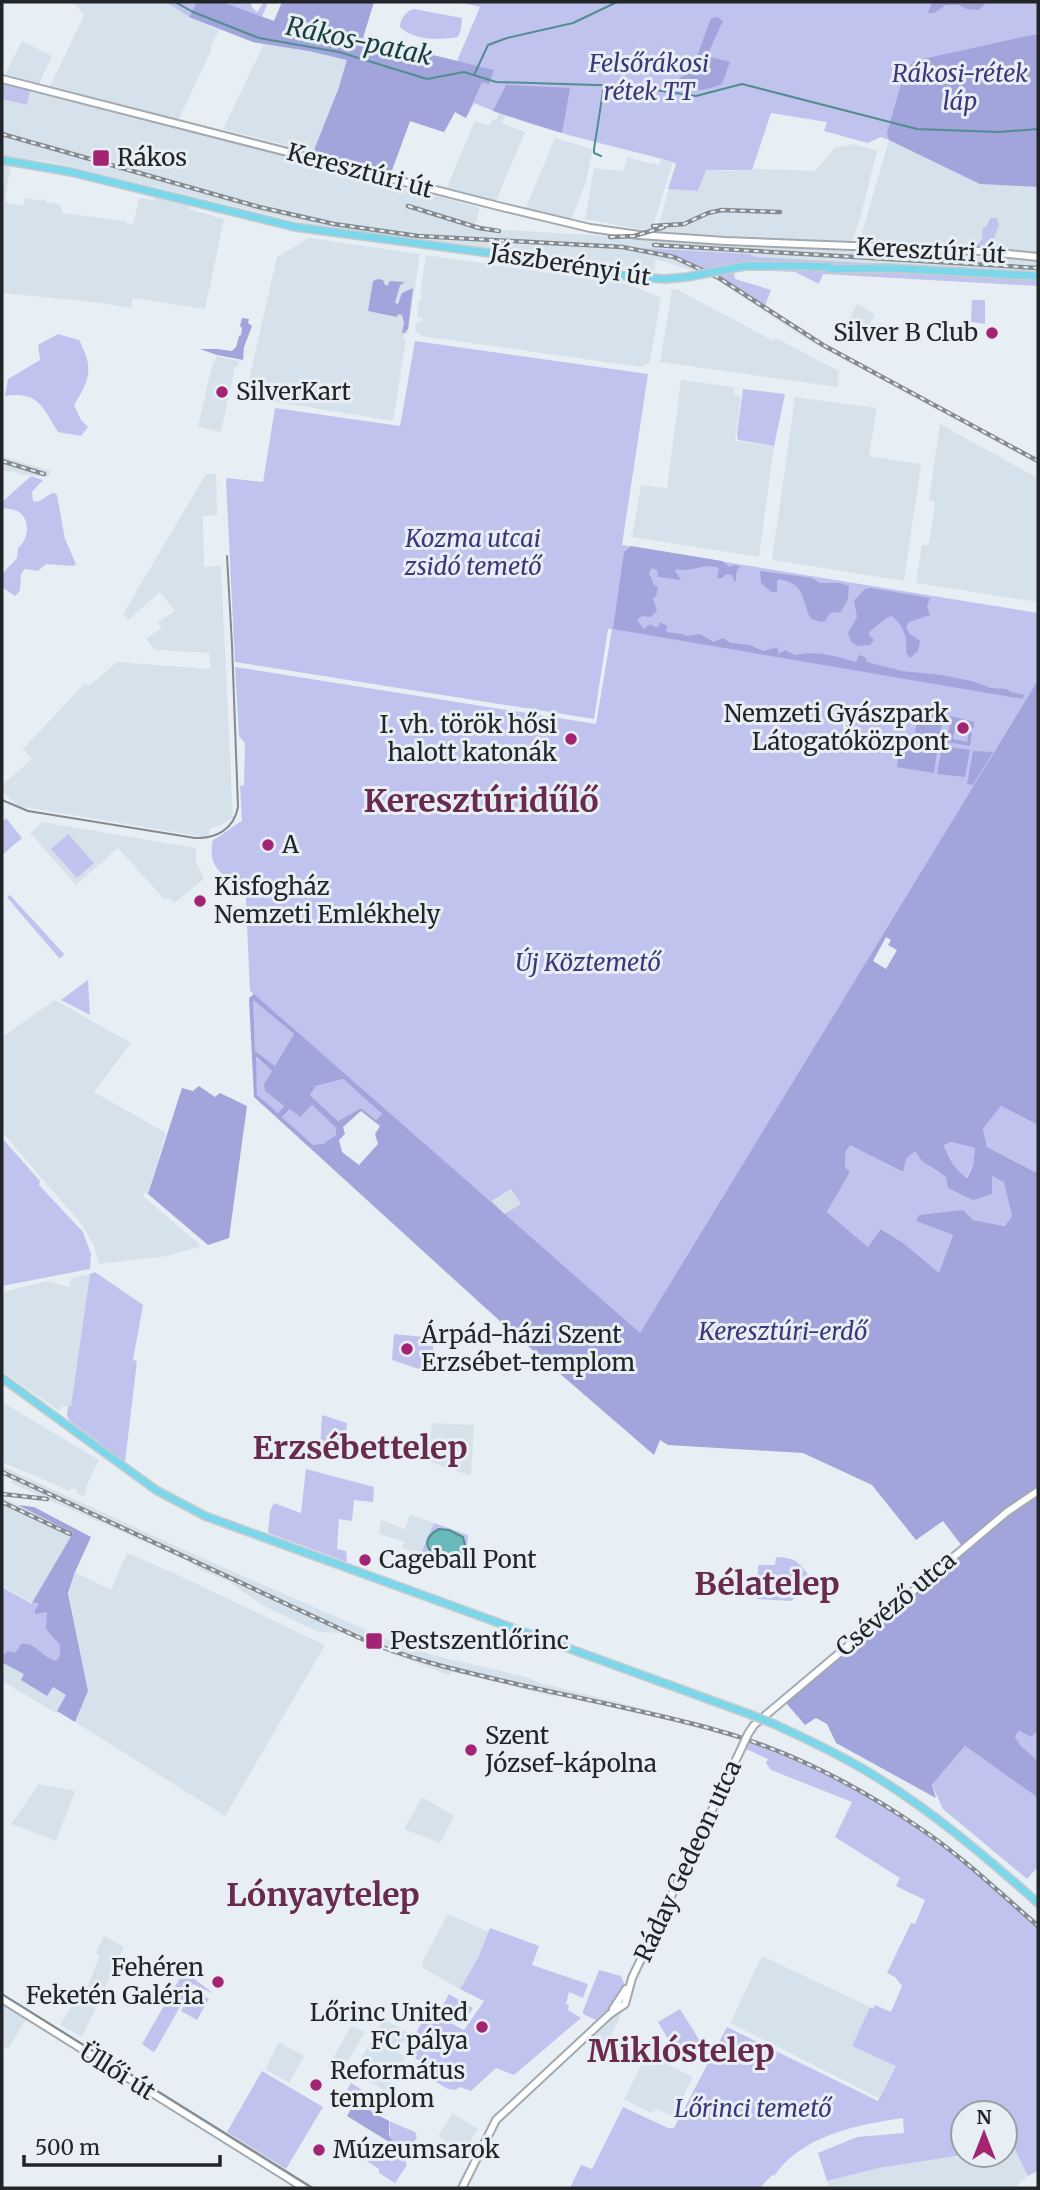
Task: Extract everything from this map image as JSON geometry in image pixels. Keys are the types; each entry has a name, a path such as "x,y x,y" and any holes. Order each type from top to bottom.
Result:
{"main road":[{"name":"Keresztúri út","path":"2,79 560,222 639,235 781,244"},
{"name":"Jászberényi út","path":"2,160 71,172 295,228 542,260 626,276 687,278 745,266 856,265 1038,276"},
{"name":"Keresztúri út","path":"722,240 980,251 1038,257"},
{"path":"2,1378 148,1484 205,1517 749,1714 851,1762 917,1803 1038,1903"},
{"name":"Csévéző utca","path":"758,1721 1007,1512 1038,1491"},
{"name":"Ráday Gedeon utca","path":"612,2012 625,2004 630,1984 748,1734 758,1721"},
{"path":"462,2188 496,2120 612,2012 630,1984"},
{"name":"Üllői út","path":"2,1999 304,2188"},
{"path":"612,2012 618,2010 623,2013"}],"shaded area":[{"path":"70,2 166,2 189,17 219,30 175,127 351,172 399,190 401,188 442,197 480,208 475,224 490,229 750,247 1038,261 1038,273 646,249 686,260 717,274 813,338 1038,459 1038,464 811,342 699,271 655,259 655,271 313,225 52,162 2,156 2,99 26,105 30,90 64,98 47,92 84,16 77,6"},
{"path":"22,41 52,56 39,84 5,74"},
{"path":"264,44 347,60 332,107 313,152 223,129"},
{"path":"500,111 506,114 502,123 525,132 496,201 446,189 475,121 490,126"},
{"path":"555,138 593,149 585,184 571,221 525,210"},
{"path":"889,140 980,184 1038,187 1038,255 867,243 861,236"},
{"path":"853,144 877,151 851,244 657,231 669,189 698,191 706,170 736,171 737,168 815,171 835,148"},
{"path":"628,156 659,165 662,159 673,162 652,229 585,219 594,168 623,171"},
{"path":"2,162 9,163 11,175 5,202 24,206 24,198 41,201 44,199 46,202 60,204 63,213 126,221 131,224 134,222 139,198 153,200 154,197 224,219 205,309 133,298 131,308 2,293"},
{"path":"309,238 420,254 408,333 403,338 406,339 393,421 245,397 277,257"},
{"path":"426,255 627,284 657,296 661,298 650,362 640,367 421,336 416,332 415,326 422,318 417,317"},
{"path":"672,289 839,371 837,387 660,362"},
{"path":"857,304 875,314 868,327 863,325 856,337 844,330"},
{"path":"216,356 239,361 235,367 221,432 198,426"},
{"path":"681,380 735,387 734,394 741,396 735,441 774,446 759,557 632,537 641,485 667,488"},
{"path":"795,397 877,408 869,456 921,464 904,581 772,560"},
{"path":"940,424 1038,478 1038,602 916,583 922,545 929,542 935,502 929,500"},
{"path":"2,456 51,471 48,477 2,471"},
{"path":"206,474 216,474 217,515 203,516 204,567 221,566 233,818 209,829 209,835 204,837 18,806 2,791 2,785 32,759 23,749 85,683 89,686 117,662 211,669 209,653 155,650 146,639 161,628 158,622 175,611 160,592 128,620 123,614"},
{"path":"42,822 196,848 196,861 204,879 174,903 169,898 165,900 118,848 76,885 30,833"},
{"path":"55,1000 131,1043 94,1092 166,1133 148,1194 143,1196 200,1245 199,1247 168,1256 99,1264 94,1246 83,1226 2,1132 2,1037"},
{"path":"512,1189 521,1204 504,1214 492,1202"},
{"path":"90,1274 71,1407 63,1406 59,1411 2,1371 2,1292 47,1281 69,1287 71,1278"},
{"path":"2,1402 99,1460 87,1485 85,1496 77,1494 77,1489 71,1488 70,1491 2,1462"},
{"path":"432,1423 474,1425 471,1476 428,1461"},
{"path":"2,1466 389,1640 433,1655 708,1725 769,1745 806,1761 844,1779 927,1830 1038,1922 1038,1928 973,1871 924,1833 868,1798 804,1765 768,1749 706,1729 555,1694 554,1697 473,1676 451,1672 449,1675 344,1633 318,1632 262,1605 228,1581 202,1571 190,1562 11,1483 12,1479 2,1474"},
{"path":"2,1497 74,1533 32,1603 2,1586"},
{"path":"410,1514 434,1523 419,1554 402,1548 404,1542 379,1534 381,1520 405,1529"},
{"path":"439,1529 449,1530 463,1537 465,1545 461,1555 445,1558 432,1552 427,1541"},
{"path":"127,1553 325,1645 225,1816 75,1722 88,1691 69,1593 75,1572 111,1590"},
{"path":"2,1662 25,1675 21,1680 47,1696 53,1687 67,1695 56,1713 2,1681"},
{"path":"39,1784 75,1791 56,1841 11,1824"},
{"path":"422,1797 454,1816 440,1843 404,1829"},
{"path":"448,1914 489,1932 460,1989 421,1967"},
{"path":"104,1936 124,1947 82,2037 60,2025 85,1986 88,1986 100,1955 96,1953"},
{"path":"762,1956 870,2007 852,2046 896,2065 879,2098 730,2023"},
{"path":"2,2004 26,2019 8,2049 2,2045"},
{"path":"618,2011 621,2015 605,2048 587,2038"},
{"path":"384,2019 409,2033 398,2052 406,2057 386,2091 353,2072"},
{"path":"351,2026 365,2032 340,2074 328,2067"},
{"path":"279,2042 304,2056 289,2083 265,2069"},
{"path":"647,2054 693,2077 673,2117 657,2109 651,2113 624,2099"},
{"path":"453,2113 478,2129 463,2152 438,2136"},
{"path":"949,2157 949,2169 1019,2169 1019,2158 1028,2176 1014,2188 830,2188 827,2181 879,2168"}],"green space":[{"name":"Felsőrákosi rétek TT","path":"166,2 252,2 251,6 257,12 264,2 268,2 262,17 274,21 363,38 457,61 480,7 458,2 1038,2 1038,167 980,184 881,137 868,143 824,131 827,122 771,113 752,170 706,170 698,191 668,189 676,164 673,162 547,129 474,103 466,118 455,112 444,132 410,121 392,170 378,174 314,149 347,60 253,42 189,17"},
{"path":"197,2 222,2 274,21 282,2 374,2 363,38 494,70 489,84 482,82 466,118 455,112 444,132 410,121 392,170 378,174 312,156 347,60 253,42 189,17"},
{"path":"932,2 987,2 979,10 946,5 934,13 928,13"},
{"path":"414,9 462,18 458,37 428,38 406,32 400,27 401,21 406,13"},
{"path":"717,17 723,21 710,49 710,57 730,62 722,84 699,90 676,87 674,82 692,70 711,18"},
{"name":"Rákosi-rétek láp","path":"1038,35 1038,187 980,184 889,140 887,133 903,77 914,61"},
{"path":"2,80 37,90 30,90 27,105 2,99"},
{"path":"506,85 570,88 562,133 493,111"},
{"path":"990,218 997,218 999,225 994,238 986,248 976,247 982,239 983,228 987,226"},
{"path":"640,248 1038,273 1038,286 823,274 819,284 795,272 733,269 735,279 771,290 765,306 706,271"},
{"path":"383,280 387,286 390,281 405,282 400,285 395,303 398,304 402,293 413,288 408,329 404,333 402,315 398,314 397,317 368,311 373,281"},
{"path":"972,300 985,300 985,324 971,322"},
{"path":"242,318 249,319 248,323 252,326 244,347 243,360 200,349 232,351 241,335"},
{"path":"58,334 79,340 87,358 87,380 74,405 81,420 88,427 81,436 58,432 43,408 32,398 5,396 8,379 40,360 38,345"},
{"name":"Új Köztemető","path":"415,341 648,374 622,545 1038,613 1038,680 640,1334 250,991 245,880 236,880 223,874 212,857 213,840 242,821 240,786 244,785 245,743 239,736 235,667 596,724 612,629 608,629 594,719 235,662 226,481 227,478 263,482 275,408 400,426","holes":["511,1189 521,1204 504,1214 492,1201"]},
{"path":"743,389 785,394 774,446 738,440"},
{"path":"31,476 43,480 32,492 33,501 39,501 54,493 57,495 65,539 76,564 46,564 38,571 25,569 21,574 20,591 15,596 3,588 2,574 17,558 18,548 26,536 27,525 19,512 2,508 2,502"},
{"path":"631,546 722,561 730,567 740,566 736,581 732,575 726,574 717,578 719,568 714,566 677,569 675,571 681,580 658,577 657,570 652,568 649,573 654,585 658,587 653,598 657,611 650,617 642,616 637,620 644,629 650,624 659,626 660,622 667,626 666,632 686,636 700,634 714,642 723,638 731,643 750,645 763,651 777,647 779,654 785,650 795,655 818,653 856,662 859,655 865,657 867,662 902,671 941,675 991,688 1007,689 1024,695 1023,699 613,629 624,552"},
{"path":"760,571 812,578 820,583 840,583 849,586 848,599 841,612 830,613 825,621 811,619 799,589 780,579 777,581 777,592 771,592 761,583"},
{"path":"865,589 930,598 927,606 930,615 909,622 906,627 909,633 920,641 918,651 910,658 906,653 904,633 892,616 869,632 874,640 870,645 858,646 851,642 848,633 857,617 854,601"},
{"name":"Keresztúri-erdő","path":"1038,680 1038,1125 1001,1106 983,1129 987,1147 1038,1172 1038,1731 1031,1737 1019,1731 1015,1737 1038,1761 1038,1798 965,1746 932,1785 936,1798 836,1743 827,1724 816,1718 805,1725 786,1703 965,1550 943,1521 916,1540 872,1485 803,1453 668,1445 660,1440 654,1455 514,1334 254,1097 249,998 254,994 640,1333","holes":["886,937 891,940 888,945 897,950 886,969 873,961","253,1000 294,1034 275,1066 255,1051","256,1057 272,1071 264,1084 265,1091 284,1106 278,1113 257,1095","343,1079 382,1114 376,1120 361,1108 338,1121 310,1095 316,1086","312,1105 336,1128 336,1135 323,1144 313,1145 282,1117 290,1109 300,1117","361,1111 380,1126 375,1134 378,1144 359,1165 342,1152 339,1140 345,1134 343,1127","951,1142 975,1148 973,1166 967,1178 950,1159 944,1145","850,1145 903,1172 906,1159 915,1151 922,1161 946,1177 948,1188 973,1200 992,1194 992,1176 1004,1182 1012,1216 1005,1226 973,1220 963,1210 919,1215 916,1221 953,1235 939,1273 902,1242 881,1229 868,1247 827,1212 850,1172 845,1167 846,1151"]},
{"path":"919,710 944,714 939,742 914,738"},
{"path":"951,716 974,722 974,728 970,727 970,724 956,722 953,739 967,742 969,732 972,733 970,746 947,742"},
{"path":"901,739 938,745 934,773 897,767"},
{"path":"942,746 970,750 965,777 937,774"},
{"path":"973,751 993,752 973,785 967,784"},
{"path":"6,818 22,838 2,855 2,822"},
{"path":"68,834 94,863 77,878 51,849"},
{"path":"10,895 64,954 62,957 59,958 11,902 7,897"},
{"path":"88,980 90,1015 61,1000"},
{"path":"252,999 294,1034 275,1067 255,1051"},
{"path":"255,1057 272,1071 265,1091 284,1106 277,1114 257,1095"},
{"path":"343,1079 382,1114 376,1120 361,1108 338,1121 310,1095 316,1086"},
{"path":"199,1086 215,1097 220,1093 247,1106 229,1238 208,1245 148,1194 182,1088 193,1091"},
{"path":"312,1105 336,1128 337,1135 314,1146 282,1117 290,1109"},
{"path":"1001,1106 1038,1125 1038,1172 987,1147 983,1129"},
{"path":"2,1138 40,1181 39,1185 83,1232 91,1254 90,1269 2,1286"},
{"path":"951,1142 975,1148 973,1166 966,1178 950,1159 944,1144"},
{"path":"850,1144 902,1172 906,1159 915,1150 939,1173 992,1194 992,1176 1005,1182 1012,1216 1006,1226 973,1220 917,1221 953,1235 939,1274 902,1242 882,1229 868,1247 827,1212 850,1172 845,1167 846,1151"},
{"path":"95,1272 143,1305 133,1360 137,1361 125,1462 69,1420 67,1415 68,1406 71,1406 90,1274"},
{"path":"394,1334 434,1338 431,1373 392,1360"},
{"path":"322,1415 347,1423 344,1456 320,1448"},
{"path":"306,1469 374,1487 373,1502 354,1500 352,1521 339,1519 337,1549 346,1551 347,1562 268,1533 270,1511 274,1503 301,1513"},
{"path":"18,1505 34,1507 91,1537 68,1593 88,1691 75,1722 57,1711 66,1695 53,1687 47,1696 21,1680 24,1674 3,1663 4,1655 8,1651 15,1653 21,1644 31,1645 56,1661 60,1656 60,1645 46,1629 47,1612 35,1614 39,1604 32,1603 73,1533"},
{"path":"434,1523 468,1535 465,1570 420,1554"},
{"path":"776,1557 795,1561 814,1582 791,1601 757,1599 758,1565 775,1565"},
{"path":"46,1581 53,1585 86,1690 53,1686 25,1675 2,1661 2,1587 32,1604"},
{"path":"1019,1731 1031,1737 1038,1731 1038,1761 1015,1737"},
{"name":"Lőrinci temető","path":"747,1742 816,1770 902,1818 953,1854 1038,1928 1038,2171 1028,2176 1019,2158 1019,2099 949,2099 949,2157 879,2168 827,2181 818,2153 857,2137 904,2133 903,2118 867,2124 815,2141 786,2162 760,2188 570,2188 581,2165 592,2169 623,2107 668,2128 674,2128 727,2027 878,2101 896,2066 852,2046 870,2007 873,2009 875,2005 891,2012 902,1986 895,1977 887,1973 911,1923 915,1924 925,1900 896,1886 900,1878 835,1837 852,1802 771,1770 766,1763 768,1759 744,1748"},
{"path":"965,1746 1038,1798 1038,1867 1027,1879 943,1809 932,1785"},
{"path":"490,1928 539,1946 532,1965 588,1984 583,1998 569,1992 566,2004 569,2005 568,2010 581,2018 514,2075 496,2068 471,2091 460,2087 455,2090 448,2089 431,2079 435,2069 405,2053 428,2011 464,2030 484,2001 460,1989 478,1958"},
{"path":"599,1970 621,1976 625,1986 617,2001 596,2020 583,2014 583,2011"},
{"path":"184,1971 214,1994 193,1984 153,2052 142,2044"},
{"path":"194,1990 209,1999 197,2020 181,2011"},
{"path":"449,1994 473,2008 463,2024 440,2011"},
{"path":"680,2009 703,2046 680,2060 658,2022"},
{"path":"262,2071 323,2107 286,2169 227,2132"},
{"path":"351,2083 378,2100 372,2111 343,2097"},
{"path":"354,2104 389,2121 389,2134 394,2145 347,2116"},
{"path":"389,2121 415,2132 417,2137 405,2157 393,2146"},
{"path":"373,2140 406,2162 407,2165 395,2183 362,2158"}],"waterway":[{"name":"Rákos-patak","path":"175,2 193,12 259,38 339,52 427,79 464,72 496,82 628,86 696,96 742,84 917,129 998,132 1038,129"},
{"path":"474,75 488,45 573,23 617,2"},
{"path":"601,156 594,153 594,149 604,85"}],"tram line":[{"path":"2,800 28,811 195,838 210,837 228,827 238,807 227,556"},
{"path":"2,1994 313,2188"}],"railway":[{"path":"2,134 259,207 334,224 418,236 622,247 674,257 719,278 823,345 1038,461"},
{"path":"408,206 479,228 499,231"},
{"path":"653,226 684,224 722,210 780,212"},
{"path":"610,237 634,236 664,227"},
{"path":"654,245 1038,268"},
{"path":"2,461 44,474"},
{"path":"2,1472 395,1652 464,1672 705,1727 763,1745 791,1757 847,1784 924,1831 1038,1926"},
{"path":"2,1494 47,1499"},
{"path":"2,1502 70,1534"}],"place":[{"name":"Rákos","path":"101,158"},
{"name":"Silver B Club","path":"992,333"},
{"name":"SilverKart","path":"222,392"},
{"name":"Nemzeti Gyászpark Látogatóközpont","path":"963,728"},
{"name":"I. vh. török hősi halott katonák","path":"571,739"},
{"name":"A","path":"268,845"},
{"name":"Kisfogház Nemzeti Emlékhely","path":"200,901"},
{"name":"Árpád-házi Szent Erzsébet-templom","path":"407,1349"},
{"name":"Cageball Pont","path":"365,1560"},
{"name":"Pestszentlőrinc","path":"374,1641"},
{"name":"Szent József-kápolna","path":"471,1750"},
{"name":"Fehéren Feketén Galéria","path":"218,1982"},
{"name":"Lőrinc United FC pálya","path":"482,2027"},
{"name":"Református templom","path":"316,2085"},
{"name":"Múzeumsarok","path":"319,2150"}],"district":[{"name":"Keresztúridűlő","path":"481,801"},
{"name":"Erzsébettelep","path":"360,1448"},
{"name":"Bélatelep","path":"767,1584"},
{"name":"Lónyaytelep","path":"323,1895"},
{"name":"Miklóstelep","path":"681,2051"}],"park label":[{"name":"Kozma utcai zsidó temető","path":"473,553"}]}
